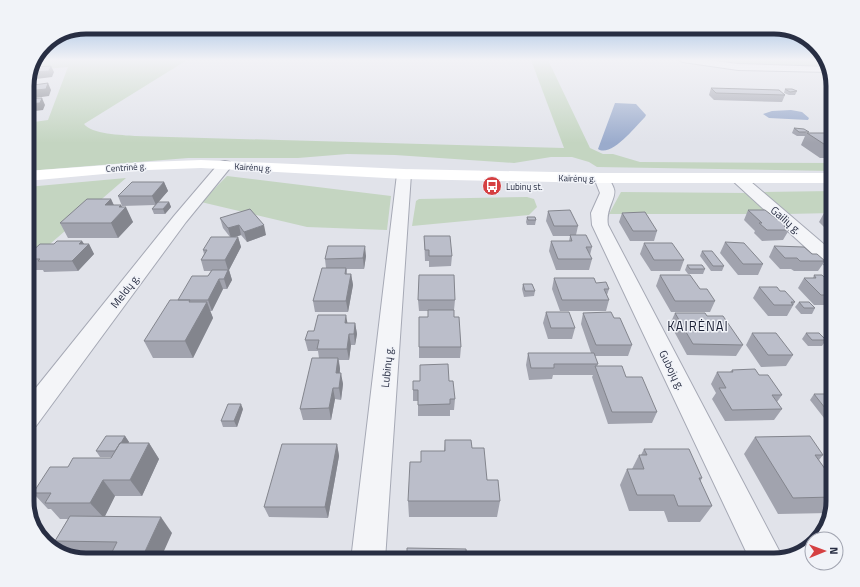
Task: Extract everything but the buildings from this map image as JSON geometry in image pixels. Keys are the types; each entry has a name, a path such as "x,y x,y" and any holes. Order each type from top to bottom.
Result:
{"main road":[{"name":"Kairėnų g.","path":"225,165 404,174 601,178 826,178"},
{"name":"Centrinė g.","path":"34,175 148,166 225,165"}],"street":[{"name":"Meldų g.","path":"34,409 180,219 225,165"},
{"name":"Lubinų g.","path":"369,553 404,174"},
{"name":"Gubojų g.","path":"601,178 607,189 608,195 600,207 598,217 600,225 764,553"},
{"name":"Gailių g.","path":"739,179 826,256"}],"green space":[{"path":"60,87 143,87 84,124 93,130 100,132 135,136 564,148 541,87 561,87 590,148 603,154 613,154 640,162 826,163 826,171 597,167 589,162 572,157 551,157 514,163 395,155 347,154 298,158 188,158 34,170 34,122 48,120"},
{"path":"227,176 391,196 387,230 307,227 201,202"},
{"path":"126,178 34,258 34,186"},
{"path":"826,191 826,213 787,214 762,192"},
{"path":"621,192 748,193 773,214 609,214"},
{"path":"527,197 534,199 537,207 529,215 412,226 416,201 419,199"}],"water":[{"path":"615,103 636,104 646,115 623,140 610,149 603,151 598,149"},
{"path":"791,110 802,112 809,118 808,120 769,118 763,114 772,111"}],"place":[{"name":"Lubinų st.","path":"492,186"}],"district":[{"name":"KAIRĖNAI","path":"698,326"}]}
